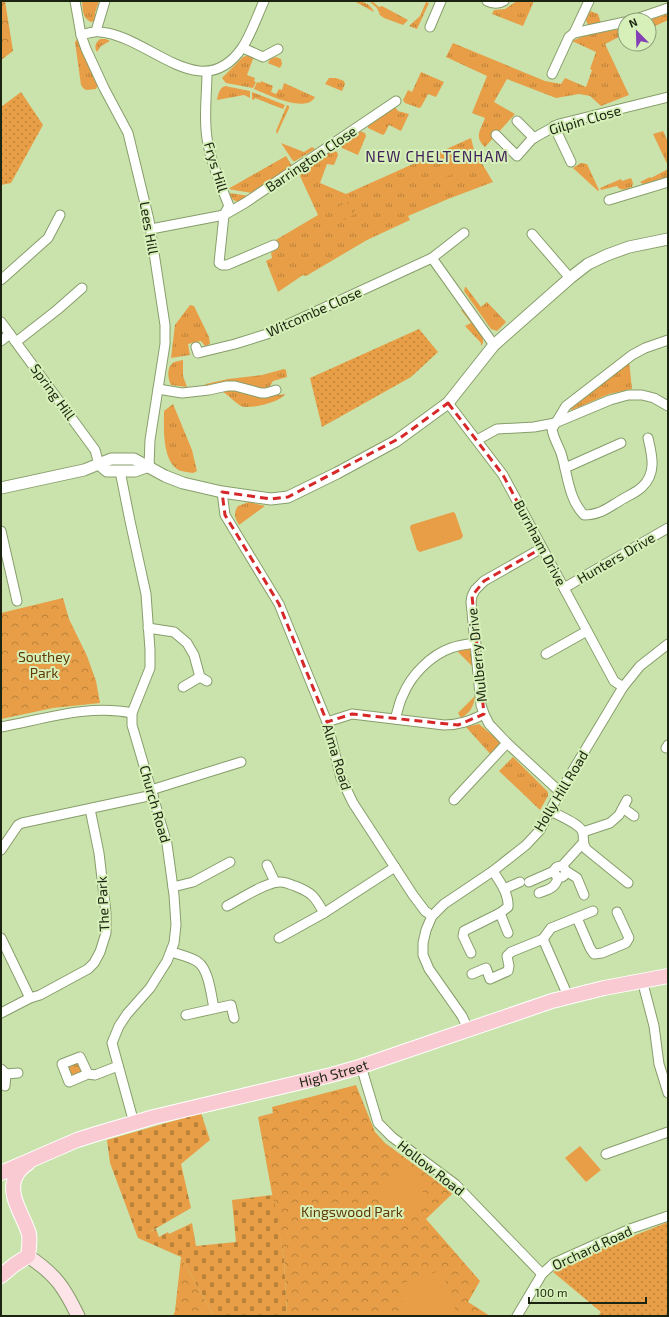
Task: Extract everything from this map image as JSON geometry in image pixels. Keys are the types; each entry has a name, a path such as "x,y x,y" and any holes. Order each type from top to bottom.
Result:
{"main road":[{"name":"High Street","path":"1,1174 77,1140 134,1123 332,1075 568,996 668,976"},
{"path":"28,1256 29,1237 14,1196 13,1182 17,1173 31,1160"},
{"path":"1,1174 13,1182"},
{"path":"1,1276 28,1256"},
{"path":"28,1256 45,1267 58,1280 67,1293 78,1316"}],"street":[{"name":"Lees Hill","path":"75,1 81,35 104,88 128,133 134,152 151,229 165,325 165,344 150,440 149,466"},
{"path":"96,31 105,1"},
{"path":"81,35 96,31 118,35 186,69 198,72 207,72 222,68 229,63 243,48 264,1"},
{"path":"430,27 441,1"},
{"path":"487,1 491,3 500,3 504,1"},
{"path":"552,74 569,37 574,32 589,1"},
{"path":"656,12 668,8"},
{"path":"574,32 617,24"},
{"path":"243,48 263,57 278,49"},
{"name":"Frys Hill","path":"207,72 207,142 229,206 224,215 219,263 222,265 227,265 274,245"},
{"name":"Gilpin Close","path":"496,135 518,156 534,138 554,126 668,97"},
{"name":"Barrington Close","path":"151,229 224,215 245,203 396,101"},
{"path":"517,121 534,138"},
{"path":"554,126 571,162"},
{"path":"609,200 668,182"},
{"path":"1,280 48,238 60,215"},
{"name":"Witcombe Close","path":"196,347 198,353 267,334 432,258 464,233"},
{"path":"532,234 570,278"},
{"path":"1,488 84,470 111,459 134,459 183,483 222,492 271,499 288,497 337,473 396,441 448,403 494,345 588,264 629,247 668,239"},
{"path":"432,258 494,345"},
{"path":"16,342 82,288"},
{"name":"Spring Hill","path":"1,322 94,450 99,464"},
{"path":"1,341 10,334"},
{"path":"648,438 653,460 652,469 642,488 595,515 584,515 577,508 570,492 565,468 552,429 566,406 632,355 645,348 668,340"},
{"path":"158,389 182,393 203,391 227,386 235,386 261,393 276,390"},
{"path":"477,440 498,429 534,427 555,423 610,400 628,395 642,395 654,398 668,406"},
{"name":"Burnham Drive","path":"448,403 503,474 614,681 623,687"},
{"path":"565,468 620,443"},
{"path":"99,464 107,471 135,472 149,466"},
{"name":"Church Road","path":"120,471 146,594 150,668 132,713 132,725 167,844 173,887 176,925 172,952 150,988 127,1014 119,1026 112,1043 134,1123"},
{"name":"Alma Road","path":"222,492 225,515 279,604 327,722 341,778 346,790 395,867 421,905 432,916"},
{"name":"Hunters Drive","path":"564,588 668,528"},
{"path":"1,531 17,601"},
{"name":"Mulberry Drive","path":"542,548 484,581 472,596 471,602 484,714 489,724 507,743 560,792"},
{"path":"148,628 174,632 187,643 194,655 204,679 183,687"},
{"path":"546,654 587,631"},
{"path":"395,719 403,695 420,669 434,657 449,648 476,643"},
{"name":"Holly Hill Road","path":"432,916 444,904 493,872 526,845 540,830 560,792 623,687 640,666 668,644"},
{"path":"1,727 79,712 116,710 132,713"},
{"path":"327,722 352,714 444,725 458,725 484,714"},
{"path":"454,800 507,743"},
{"path":"1,850 18,825 22,823 90,809 152,792 240,762"},
{"path":"583,832 610,823 619,815 625,804 634,816"},
{"name":"The Park","path":"1,1013 30,998 40,995 88,969 94,963 104,942 106,933 106,913 99,853 90,809"},
{"path":"539,893 554,887 557,883 560,871 582,844 583,832 579,826 551,811"},
{"path":"582,844 586,849 628,883"},
{"path":"173,887 193,882 230,862"},
{"path":"267,865 276,882"},
{"path":"279,938 324,913 395,867"},
{"path":"504,889 560,871 577,878 584,895"},
{"path":"471,953 462,936 464,932 500,913 508,907 504,889 493,872"},
{"path":"227,906 276,882 283,882 305,890 314,896 324,913"},
{"path":"472,974 486,968 490,979 508,971 510,966 507,956 511,952 543,939 551,928 593,911"},
{"path":"577,918 594,954 602,953 626,943 629,938 617,912"},
{"path":"500,913 508,933"},
{"path":"432,916 426,930 423,943 424,955 429,969 462,1016 468,1029"},
{"path":"1,938 30,998"},
{"path":"543,939 568,996"},
{"path":"172,952 197,962 203,967 214,1008"},
{"path":"642,980 654,1026 659,1064 668,1093"},
{"path":"186,1015 231,1005 234,1018"},
{"path":"88,1074 95,1075 118,1066"},
{"name":"Hollow Road","path":"361,1066 378,1123 392,1137 455,1184 542,1274"},
{"path":"5,1086 4,1072 12,1074 18,1073"},
{"path":"606,1154 668,1132"},
{"name":"Orchard Road","path":"517,1316 542,1274 554,1263 630,1229 668,1216"}],"highlighted area":[{"path":"448,403 503,475 542,548 484,581 472,596 484,714 458,725 352,714 327,722 279,604 225,515 222,492 271,499 288,497 400,438"}],"green space":[{"path":"1,1 5,1 13,51 1,60"},
{"path":"82,1 99,1 95,13 97,20 91,22 86,18"},
{"path":"354,1 366,3 374,12"},
{"path":"369,1 372,1 379,7 382,6 408,20 403,25 384,18 380,15 377,8"},
{"path":"517,1 534,1 523,26 492,14 494,10 505,9"},
{"path":"426,2 429,3 417,29 409,26 420,16"},
{"path":"590,11 598,14 601,23 588,25 586,20"},
{"path":"668,14 668,20 657,25 657,17"},
{"path":"617,29 617,38 605,44 629,95 601,106 590,96 579,94 556,98 507,79 494,102 515,114 485,147 480,140 479,134 485,118 472,113 487,76 446,57 453,43 545,81 561,84 565,78 586,87 596,52 572,41 586,35"},
{"path":"77,39 98,85 96,89 87,90 81,85 75,42"},
{"path":"100,39 110,41 101,46 97,52 96,45"},
{"path":"249,55 255,57 247,75 255,78 254,81 256,82 253,88 226,83 222,78 243,57"},
{"path":"276,57 281,59 282,64 280,68 268,63 270,59"},
{"path":"421,72 444,82 436,97 428,94 419,108 405,103 403,100 408,90 412,92"},
{"path":"329,78 336,78 344,81 345,84 342,91 325,84"},
{"path":"261,81 273,86 271,92 276,94 279,89 282,90 284,83 315,97 310,102 304,104 286,101 254,89 257,82 260,83"},
{"path":"225,86 250,91 250,98 244,95 217,100 220,90"},
{"path":"21,92 43,125 11,183 1,185 1,107"},
{"path":"252,92 285,105 283,109 255,98 254,100 252,99"},
{"path":"287,105 289,108 277,134 276,131"},
{"path":"395,107 398,111 409,114 401,131 389,125 383,135 368,128 368,126"},
{"path":"359,131 365,133 366,136 358,155 342,148 341,145 344,141"},
{"path":"663,131 668,142 668,166 653,134"},
{"path":"471,138 474,150 493,182 408,216 410,220 367,240 306,276 303,275 278,292 266,261 272,258 271,253 276,249 274,241 318,215 300,176 307,167 331,150 337,152 338,155 334,165 327,164 320,183 346,194"},
{"path":"281,143 304,152 312,147 315,149 293,161"},
{"path":"286,156 292,166 252,193 228,189"},
{"path":"461,158 466,169 443,178 438,167"},
{"path":"581,163 587,164 599,190 598,191 573,168"},
{"path":"668,169 668,177 643,184 640,182 650,177 651,178"},
{"path":"631,178 633,183 632,187 627,189 623,190 617,186 601,190 600,188 621,179 622,181"},
{"path":"229,193 250,196 240,201 235,201"},
{"path":"351,201 355,210 353,215 344,220 338,207"},
{"path":"465,287 481,307 487,302 506,322 497,331 491,329 464,291"},
{"path":"190,305 194,306 209,337 210,344 205,346 201,341 188,344 190,355 171,358 175,325"},
{"path":"461,310 464,310 483,338 483,343 481,346 481,343 465,326 471,323"},
{"path":"419,329 438,352 411,377 322,427 310,378"},
{"path":"183,360 183,376 187,387 171,385 168,377 169,367 174,362"},
{"path":"629,361 632,389 609,394 572,410 569,408"},
{"path":"284,369 286,370 287,377 273,381 266,390 223,384 203,386 228,379 262,375"},
{"path":"228,389 264,395 285,394 278,400 257,406 245,407 238,404 220,390"},
{"path":"173,404 192,450 197,471 193,473 177,469 172,464 166,450 164,411"},
{"path":"249,502 265,506 239,525 236,520 235,511 238,506"},
{"path":"453,512 455,513 463,536 461,539 420,552 417,550 410,528 411,525"},
{"name":"Southey Park","path":"63,598 69,619 87,656 96,681 100,703 53,708 1,719 1,613"},
{"path":"467,648 471,650 475,669 456,650"},
{"path":"475,696 471,709 461,718 458,713"},
{"path":"479,724 499,741 500,744 492,756 466,727"},
{"path":"513,757 548,792 548,796 540,810 499,771"},
{"path":"77,1062 82,1069 81,1072 71,1076 67,1066"},
{"name":"Kingswood Park","path":"356,1085 375,1132 385,1143 453,1193 426,1219 480,1281 468,1302 490,1316 287,1316 284,1259 258,1117 273,1113 272,1107"},
{"path":"201,1113 210,1140 181,1164 191,1208 148,1233 156,1229 159,1237 192,1223 196,1246 236,1242 232,1200 273,1195 284,1259 287,1316 214,1316 181,1257 138,1238 110,1163 107,1140"},
{"path":"580,1146 601,1170 586,1182 565,1158"},
{"path":"410,1168 430,1204 397,1223 376,1187"},
{"path":"668,1222 668,1316 598,1316 601,1312 553,1272 576,1259"},
{"path":"181,1257 214,1316 173,1316 175,1311"},
{"path":"442,1270 457,1315 407,1316 397,1285"}],"district":[{"name":"NEW CHELTENHAM","path":"437,157"}]}
